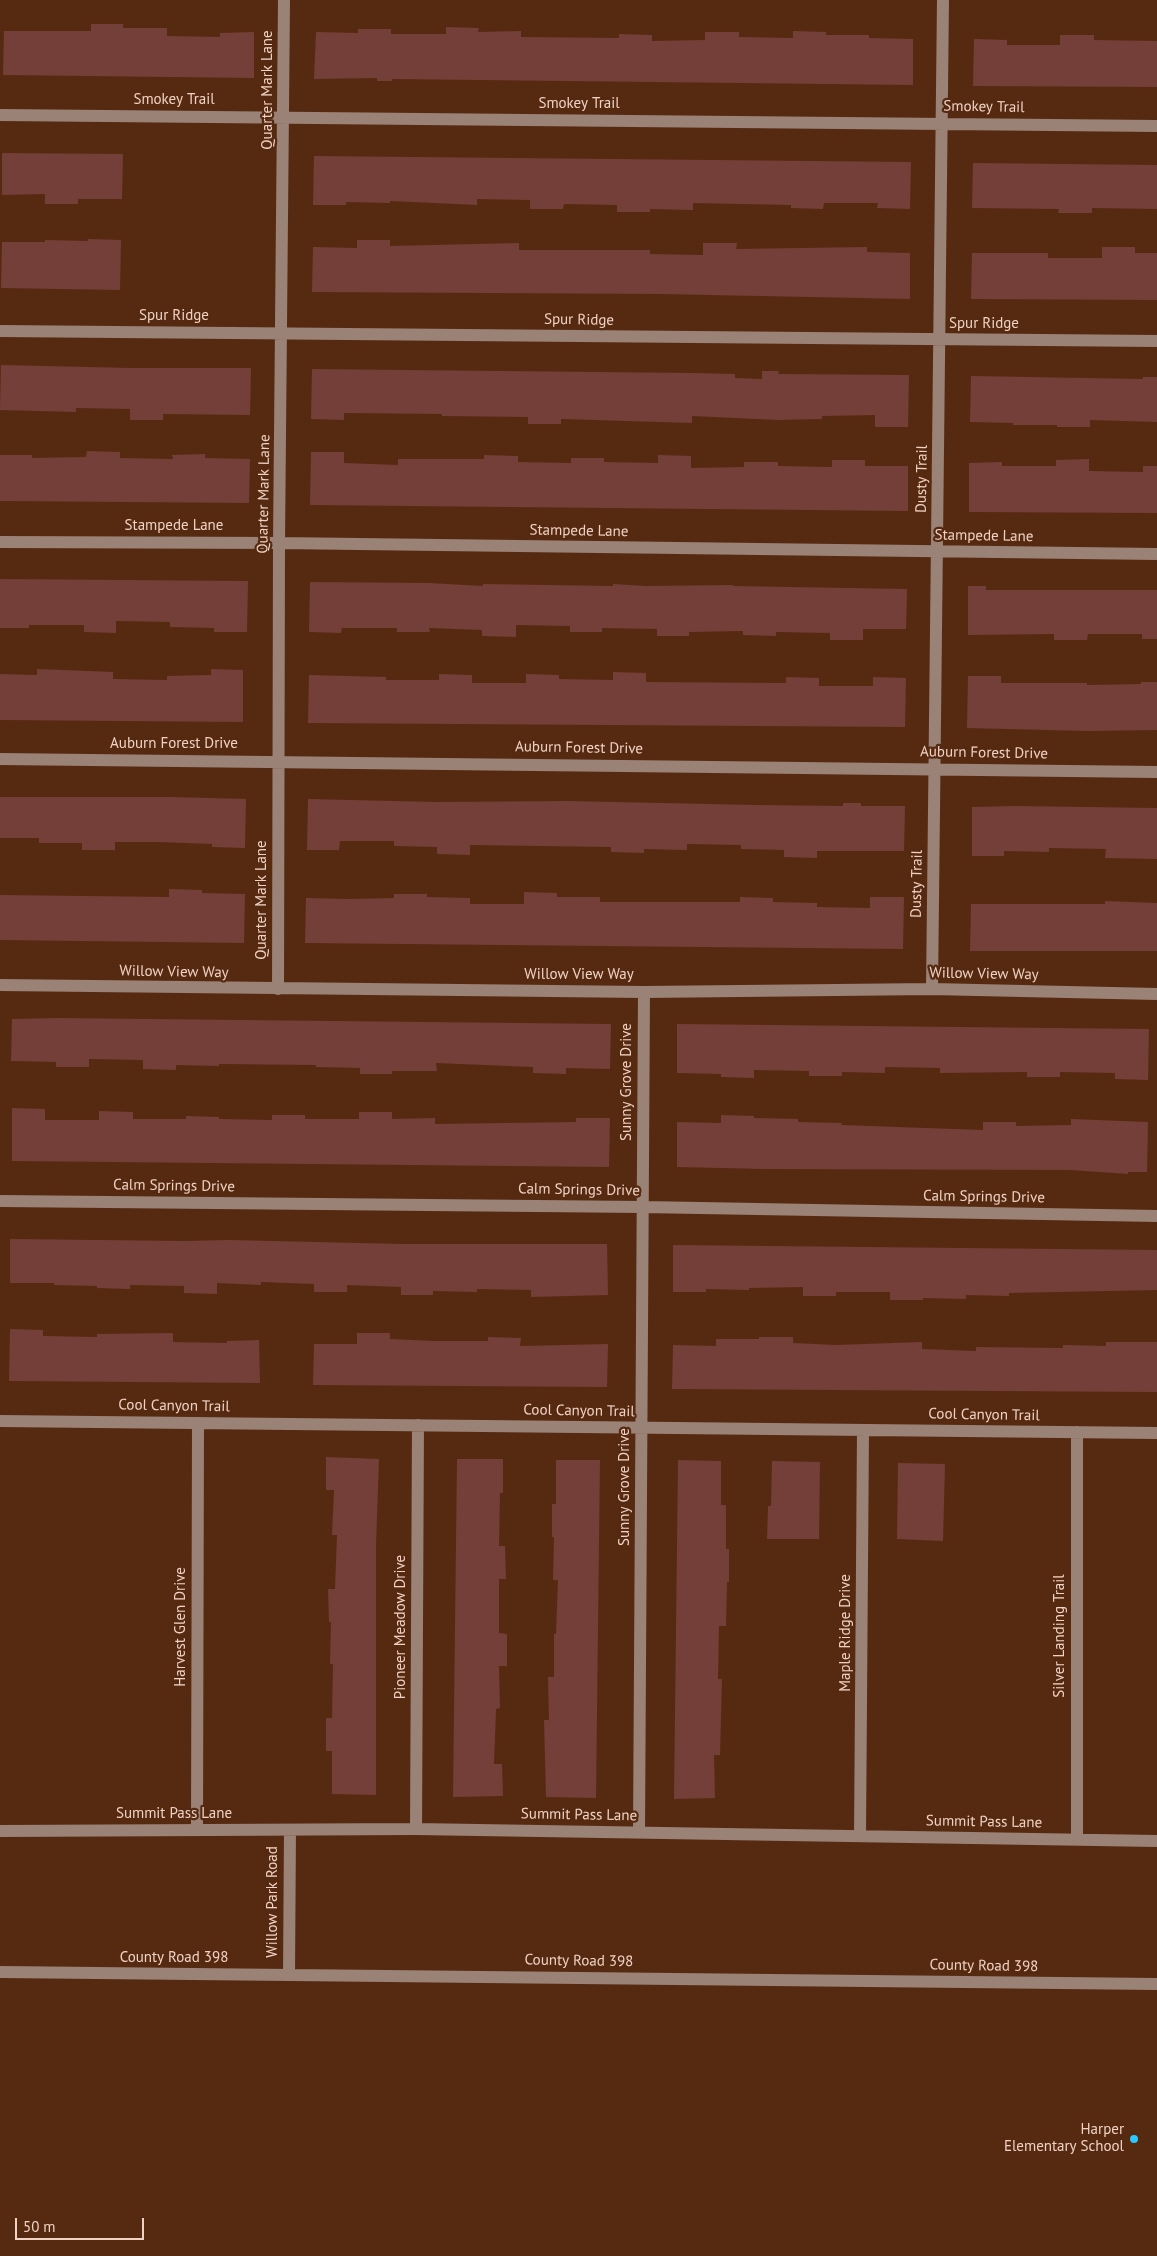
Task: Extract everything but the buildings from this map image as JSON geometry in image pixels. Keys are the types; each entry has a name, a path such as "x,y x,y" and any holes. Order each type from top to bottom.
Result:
{"street":[{"name":"Quarter Mark Lane","path":"278,989 279,543 284,0"},
{"name":"Dusty Trail","path":"932,989 944,0"},
{"name":"Smokey Trail","path":"0,115 1157,126"},
{"name":"Spur Ridge","path":"0,330 1157,341"},
{"name":"Stampede Lane","path":"0,542 279,543 1157,554"},
{"name":"Auburn Forest Drive","path":"0,759 935,768 1157,772"},
{"name":"Willow View Way","path":"0,985 644,992 932,989 1157,994"},
{"name":"Sunny Grove Drive","path":"639,1832 644,992"},
{"name":"Calm Springs Drive","path":"0,1201 643,1207 1157,1216"},
{"name":"Cool Canyon Trail","path":"0,1421 1157,1433"},
{"name":"Harvest Glen Drive","path":"197,1830 198,1423"},
{"name":"Pioneer Meadow Drive","path":"416,1829 418,1425"},
{"name":"Maple Ridge Drive","path":"860,1836 864,1430"},
{"name":"Silver Landing Trail","path":"1077,1432 1077,1839"},
{"name":"Summit Pass Lane","path":"0,1831 416,1829 1157,1841"},
{"name":"Willow Park Road","path":"289,1975 290,1830"},
{"name":"County Road 398","path":"0,1972 1157,1984"}],"place":[{"name":"Harper Elementary School","path":"1134,2139"}]}
